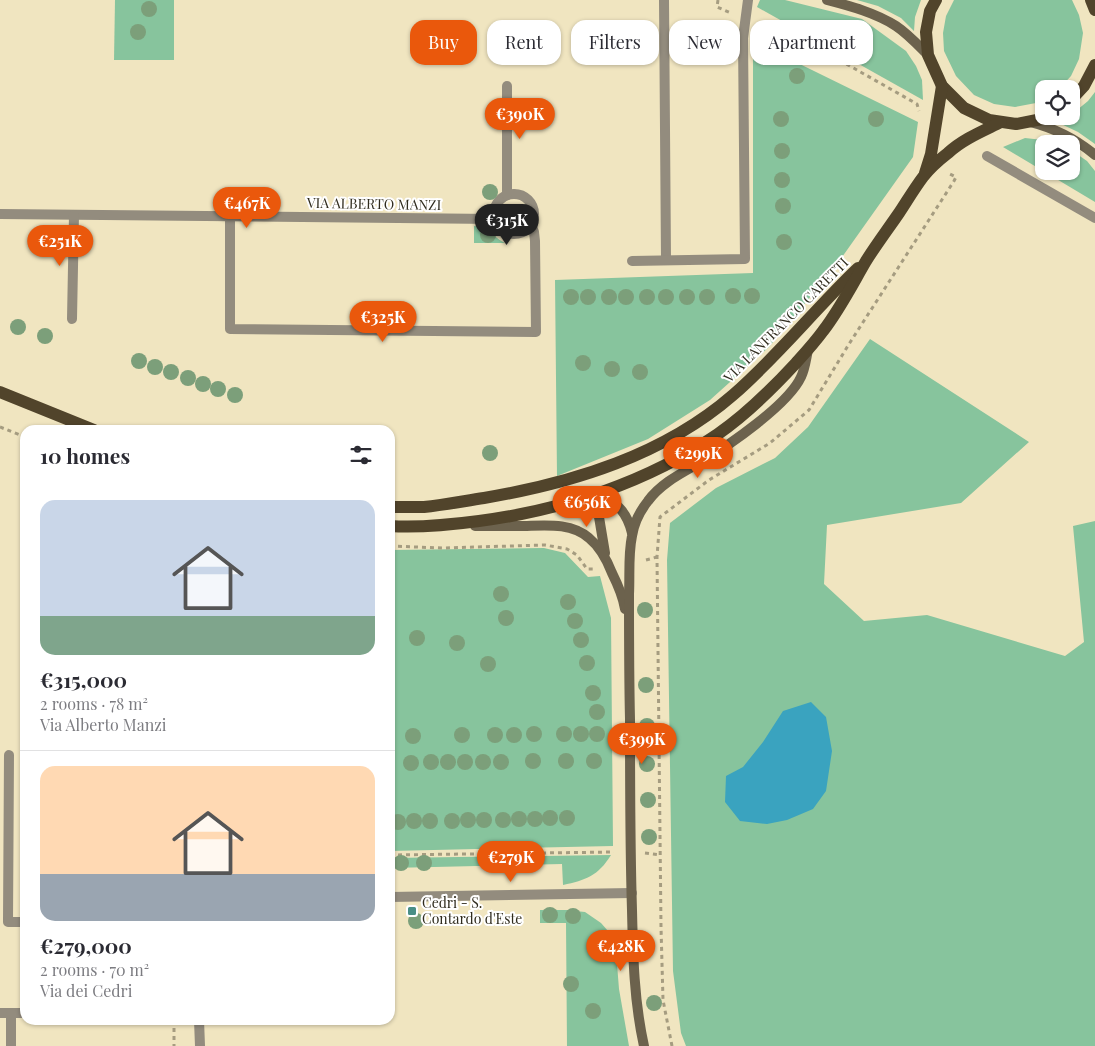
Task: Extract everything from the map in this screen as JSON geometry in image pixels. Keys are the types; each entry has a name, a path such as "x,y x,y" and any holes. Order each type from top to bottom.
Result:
{"main road":[{"path":"936,0 930,11 926,32 928,55 942,86 964,108 989,120 1016,124 1035,120"},
{"path":"1091,0 1095,10"},
{"path":"1080,90 1095,65"},
{"name":"VIA LANFRANCO CARETTI","path":"924,176 931,154 942,86"},
{"name":"VIA LANFRANCO CARETTI","path":"395,526 439,526 500,518 579,500 665,465 720,433 764,396 823,331 845,299 867,260 924,176 963,141 1001,122"},
{"name":"VIA LANFRANCO CARETTI","path":"395,507 424,507 545,486 594,472 683,432 726,401 754,376 837,288 867,260"},
{"path":"0,392 82,425"},
{"path":"594,472 600,492"}],"street":[{"path":"664,0 666,260"},
{"path":"632,261 744,259 743,38 748,0"},
{"path":"827,0 879,17 896,26 928,55"},
{"path":"507,86 507,195"},
{"path":"1027,122 1046,126 1067,135 1095,155"},
{"path":"987,156 1095,218"},
{"path":"518,194 528,199 533,207 534,214 531,224 521,233 506,233 499,228 494,219 494,208 498,201 507,195 518,194"},
{"name":"VIA ALBERTO MANZI","path":"0,214 494,219"},
{"path":"72,319 74,215"},
{"path":"230,216 230,329 536,332 535,241 531,224"},
{"path":"644,1046 635,987 631,852 629,638 632,534 640,512 658,489 738,438 792,391 802,376 808,349"},
{"path":"600,492 618,505 629,522 632,534"},
{"path":"600,492 599,522 604,549 623,598 629,638"},
{"path":"439,526 552,525 570,528 579,531 589,538 598,547 609,564"},
{"path":"9,755 4,834 4,922 20,922"},
{"path":"395,898 632,893"},
{"path":"11,1046 5,1013 20,1013"},
{"path":"199,1025 200,1046"}],"path":[{"path":"718,0 717,7 827,53 917,104 920,112"},
{"path":"935,166 956,177 954,182"},
{"path":"0,427 20,435"},
{"path":"395,546 442,548 545,545 567,549 587,569 609,564"},
{"path":"630,564 657,557 662,1000 672,1046"},
{"path":"395,855 631,852 660,855"},
{"path":"174,1025 174,1046"}],"green space":[{"path":"115,0 174,0 174,60 114,60"},
{"path":"760,0 785,0 863,20 780,20 757,7"},
{"path":"857,0 921,0 915,17 914,31 901,18 878,6"},
{"path":"954,0 1072,0 1079,15 1083,33 1079,59 1067,80 1035,80 1035,103 1015,107 994,104 974,95 956,76 944,51 943,33 946,16"},
{"path":"873,27 906,51 916,66 922,80 923,100 861,65 873,65"},
{"path":"753,65 802,65 918,122 913,157 835,267 769,347 710,400 648,439 557,476 555,280 753,273"},
{"path":"1095,92 1095,144 1078,132 1063,125 1080,125 1080,108"},
{"path":"1025,138 1035,139 1035,166 1003,147"},
{"path":"1080,156 1095,171 1095,202 1058,180 1080,180"},
{"path":"474,226 487,227 505,243 474,243"},
{"path":"870,339 1029,442 961,503 827,525 824,584 864,621 927,615 1065,656 1084,642 1073,526 1095,521 1095,1046 686,1046 681,1033 673,971 667,560 670,523 716,488 775,458 808,427"},
{"path":"544,548 565,553 588,577 600,576 611,618 613,846 395,851 395,550"},
{"path":"611,855 601,868 591,876 563,885 562,864 395,868 395,858"},
{"path":"540,910 585,912 601,923 615,939 619,989 629,1046 567,1046 566,923 540,923"}],"water":[{"path":"811,702 826,717 832,751 826,791 813,809 787,820 767,824 740,821 725,802 726,776 743,767 763,742 783,711"}],"place":[{"name":"Cedri - S. Contardo d'Este","path":"412,911"}]}
